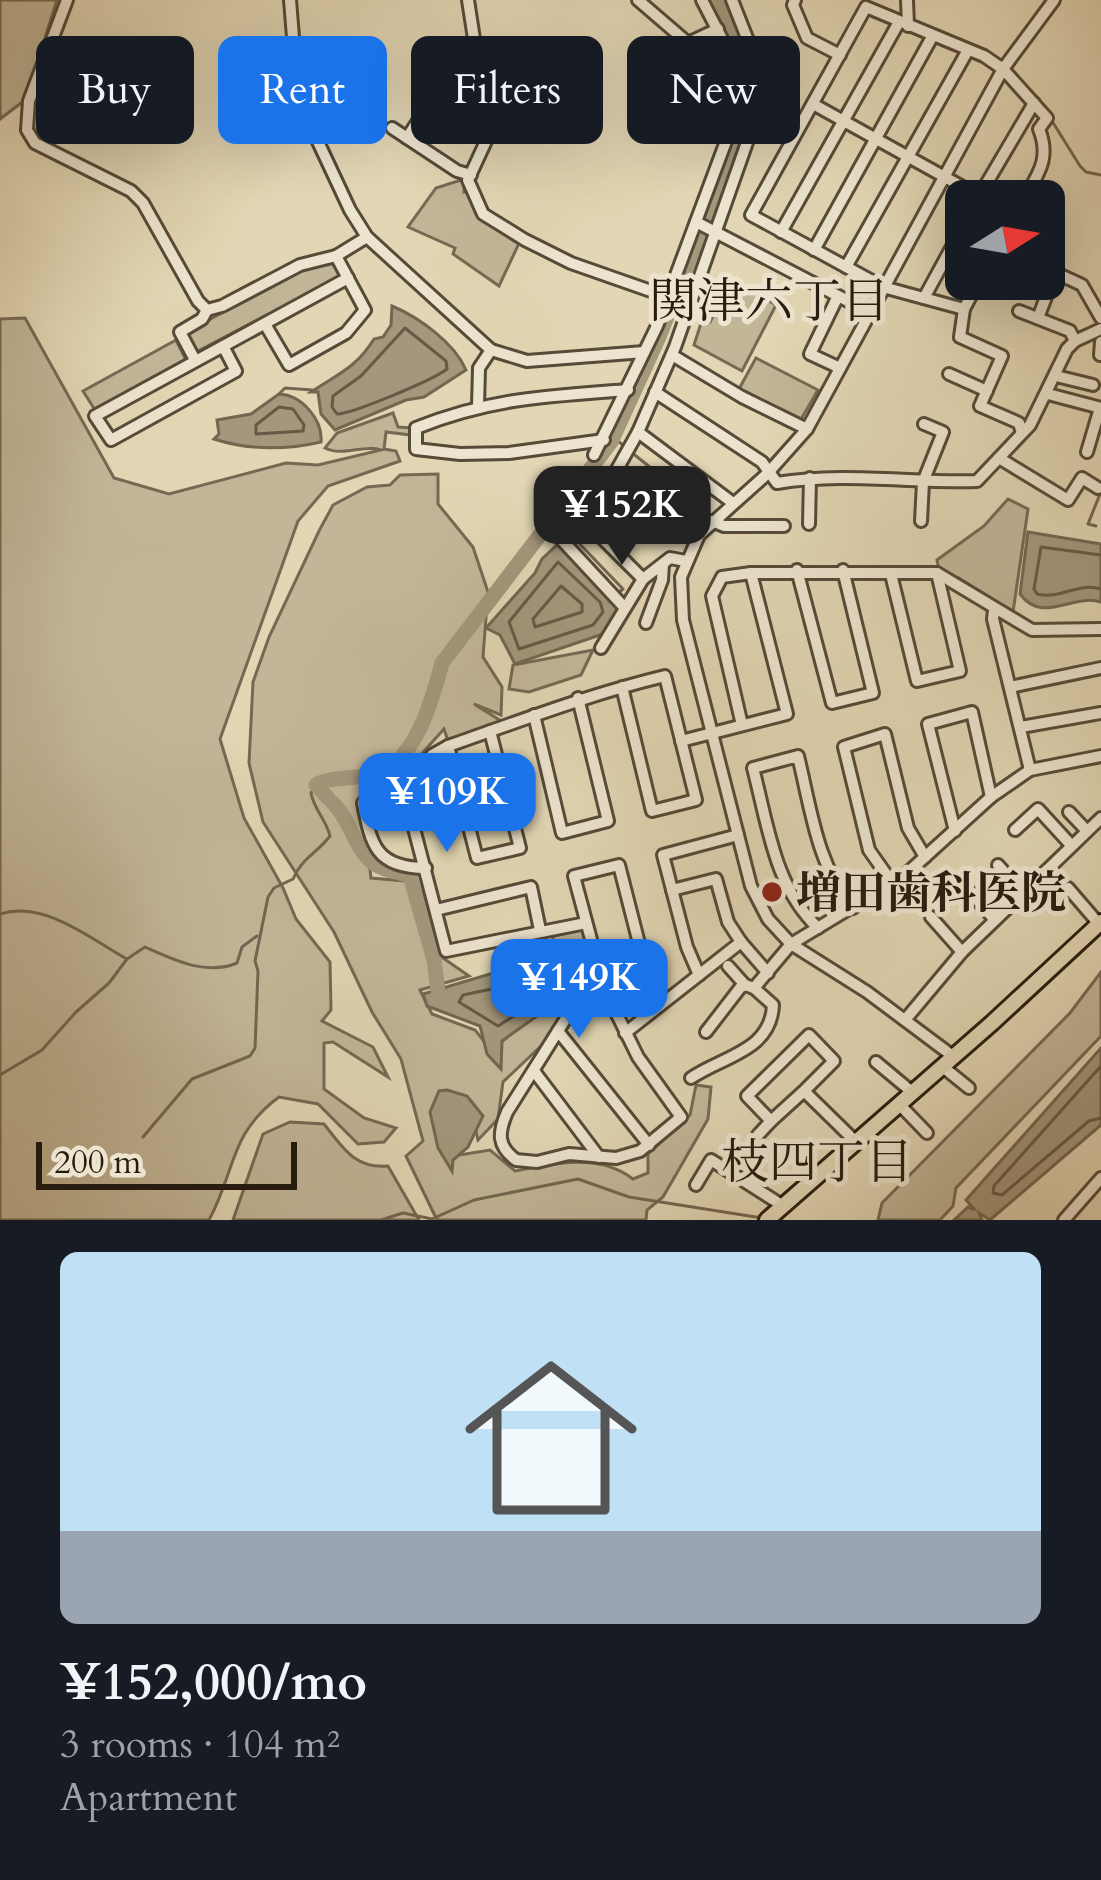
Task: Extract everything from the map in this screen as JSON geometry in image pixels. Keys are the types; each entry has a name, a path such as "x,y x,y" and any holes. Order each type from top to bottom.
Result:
{"main road":[{"path":"767,1220 1100,923"}],"street":[{"path":"67,0 29,101 27,130 35,143 131,191 142,202 207,310"},
{"path":"290,0 298,99 367,237 491,350 527,361 644,352"},
{"path":"468,0 471,39 494,114 471,176 470,187 483,214 571,263 668,297"},
{"path":"638,0 688,43 718,29"},
{"path":"594,455 668,297 741,101 736,68 702,0"},
{"path":"625,607 560,538 615,472 638,432 674,351 763,97 760,71 732,0"},
{"path":"795,0 807,38 840,55"},
{"path":"849,0 1004,69 1047,118 1039,129 1046,154 1033,180"},
{"path":"782,232 904,24 907,0"},
{"path":"969,1088 905,1020 791,944 768,919 738,835 680,597 686,561 699,535 767,474 807,429 1004,69 1054,0"},
{"path":"866,7 751,215 884,287 964,309"},
{"path":"814,250 932,37"},
{"path":"846,267 968,50"},
{"path":"992,180 1034,103"},
{"path":"813,104 951,180"},
{"path":"392,128 471,176"},
{"path":"407,138 411,132"},
{"path":"696,222 869,312"},
{"path":"195,360 180,332 202,319 207,310 301,265 336,256 367,237"},
{"path":"265,324 289,365 346,333 365,310 336,256"},
{"path":"924,298 945,259"},
{"path":"1065,277 1082,285 1101,318"},
{"path":"223,346 236,371 110,440 95,416 195,360 348,278"},
{"path":"838,296 810,354 840,368"},
{"path":"969,300 961,337 1002,356 980,406 1018,423 1022,433"},
{"path":"1038,318 1045,300"},
{"path":"1019,311 1070,331 1075,341"},
{"path":"655,392 761,462 777,483 832,475 977,481 1022,433 1048,394 1067,349 1101,329"},
{"path":"651,336 742,397 807,429"},
{"path":"1100,355 1101,342"},
{"path":"478,406 476,379 491,350"},
{"path":"949,374 987,391"},
{"path":"1056,376 1093,385"},
{"path":"604,440 509,453 460,454 416,449 416,428 504,400 628,390"},
{"path":"1048,394 1101,408 1087,452"},
{"path":"921,521 923,482 943,432 924,424"},
{"path":"638,432 733,503"},
{"path":"999,458 1068,500 1082,478 1098,488"},
{"path":"615,472 699,535"},
{"path":"809,524 810,478"},
{"path":"596,532 618,509"},
{"path":"580,516 643,579"},
{"path":"712,521 724,526 784,526"},
{"path":"601,649 643,579 670,557 686,561"},
{"path":"646,623 663,564"},
{"path":"742,725 712,596 722,577 797,570 937,573 1032,630 1101,628"},
{"path":"797,570 832,703 873,693 843,570"},
{"path":"681,741 788,714 751,573"},
{"path":"891,574 917,681 960,671 937,573"},
{"path":"994,610 1030,770"},
{"path":"1010,687 1101,668"},
{"path":"426,868 378,855 371,845 363,802 404,790 432,755 448,746 578,698 664,676 696,800 652,811 622,687"},
{"path":"534,715 562,833 608,821 578,698"},
{"path":"955,831 928,724 972,712 991,797"},
{"path":"1021,727 1101,713"},
{"path":"448,746 476,858 520,848 490,731"},
{"path":"892,884 868,850 844,747 885,734 908,828 925,857"},
{"path":"706,1032 768,973 791,944 892,884 991,797 1030,770 1101,756"},
{"path":"818,928 795,904 781,876 753,768 798,757 822,854 833,881 853,908"},
{"path":"404,790 446,951 586,923"},
{"path":"1015,830 1038,809 1070,845"},
{"path":"1069,812 1087,831"},
{"path":"905,1020 994,919 1101,818"},
{"path":"699,975 663,855 738,835"},
{"path":"604,988 575,1004 499,1129 503,1148 525,1162 569,1154 616,1158 649,1145 681,1117 625,1034 604,988 574,876 619,865 645,967 662,1003"},
{"path":"998,865 1022,892"},
{"path":"672,890 716,879 728,922 768,973"},
{"path":"436,910 531,887 540,930"},
{"path":"1069,888 1100,923"},
{"path":"971,893 994,919"},
{"path":"931,917 962,952"},
{"path":"625,1034 741,942"},
{"path":"691,1078 761,1039 774,1012 772,1000 728,966"},
{"path":"558,1031 649,1145"},
{"path":"758,1135 834,1061 809,1035 747,1096 771,1120"},
{"path":"876,1062 912,1092"},
{"path":"534,1071 599,1157"},
{"path":"804,1091 855,1141"},
{"path":"899,1104 927,1132"},
{"path":"696,1184 711,1160 781,1204"},
{"path":"1064,1220 1100,1184"}],"shaded area":[{"path":"0,0 57,0 45,36 36,36 36,66 25,100 0,119"},
{"path":"464,179 464,192 481,213 521,239 499,286 453,254 455,248 408,227 436,188"},
{"path":"329,260 341,274 338,278 196,352 189,331 312,263"},
{"path":"732,279 776,305 742,371 694,345 702,320 710,322"},
{"path":"25,318 114,478 169,494 286,463 318,465 381,450 325,448 337,433 393,413 398,427 412,428 411,435 386,432 384,449 396,451 400,461 328,486 298,521 220,739 244,818 296,919 330,962 331,1010 322,1021 373,1047 388,1077 333,1042 324,1043 324,1089 364,1118 396,1128 384,1142 358,1144 318,1104 279,1097 242,1139 209,1220 0,1220 0,319"},
{"path":"176,340 186,360 95,410 83,391"},
{"path":"756,358 818,390 800,421 739,389"},
{"path":"438,474 438,504 473,547 488,592 483,657 502,687 501,715 474,704 501,721 448,741 444,729 398,780 361,793 371,878 405,881 421,891 443,958 469,976 420,990 432,1014 475,1030 492,1051 533,1008 542,984 546,949 553,947 553,933 583,926 599,986 572,1001 543,1044 503,1082 498,1119 478,1140 472,1114 447,1157 490,1150 515,1171 591,1163 633,1179 648,1173 648,1154 690,1115 696,1085 711,1087 708,1119 663,1197 647,1210 646,1220 437,1220 406,1156 423,1141 401,1059 372,1012 334,932 263,822 249,763 253,682 319,531 333,505 367,487 390,485 400,475"},
{"path":"1008,499 1028,509 1013,612 939,571 937,560 984,526"},
{"path":"593,650 581,675 529,692 509,689 513,665"},
{"path":"1101,972 1101,1036 956,1188 953,1206 940,1220 878,1220 882,1203 1070,1013"},
{"path":"290,1122 324,1124 358,1160 388,1166 419,1220 233,1220 263,1134"}],"water":[{"path":"392,306 434,332 466,370 424,397 335,430 321,414 318,392 311,392 353,364 374,339 383,337 391,325"},
{"path":"279,394 309,410 319,425 321,442 267,448 214,439 219,434 217,420 251,414"},
{"path":"1028,532 1101,544 1101,602 1048,608 1029,603 1020,594"},
{"path":"559,543 619,609 603,634 515,664 500,635 486,628"},
{"path":"545,968 551,975 537,1016 502,1041 501,1069 487,1054 480,1026 427,1006 423,994 490,974"},
{"path":"1101,1048 1101,1125 990,1220 979,1213 982,1220 954,1220 968,1207 975,1210 966,1200"},
{"path":"439,1091 467,1096 483,1116 468,1147 453,1160 452,1171 438,1148 430,1112"}],"waterway":[{"path":"328,798 316,785 388,769 411,745 442,663 611,442 659,337 748,110 745,66 716,0"},
{"path":"1023,83 1037,98"},
{"path":"1052,121 1080,166 1101,175"},
{"path":"279,394 285,388 312,390"},
{"path":"613,437 624,446"},
{"path":"631,452 705,511"},
{"path":"1096,526 1088,524 1100,494"},
{"path":"573,537 623,589 618,593"},
{"path":"143,1137 192,1079 250,1056 255,1048 255,961 268,897 274,888 293,879 330,836 311,793 316,785"},
{"path":"333,803 372,862 410,876 438,991"},
{"path":"0,914 16,911 49,916 125,958"},
{"path":"0,1075 42,1050 127,959 145,947 190,965 225,967 237,963 242,947 257,936"},
{"path":"381,1220 403,1213 432,1219 474,1200 578,1179 629,1197 762,1218"}],"place":[{"name":"増田歯科医院","path":"772,892"}],"district":[{"name":"関津六丁目","path":"769,300"},
{"name":"枝四丁目","path":"817,1161"}]}
